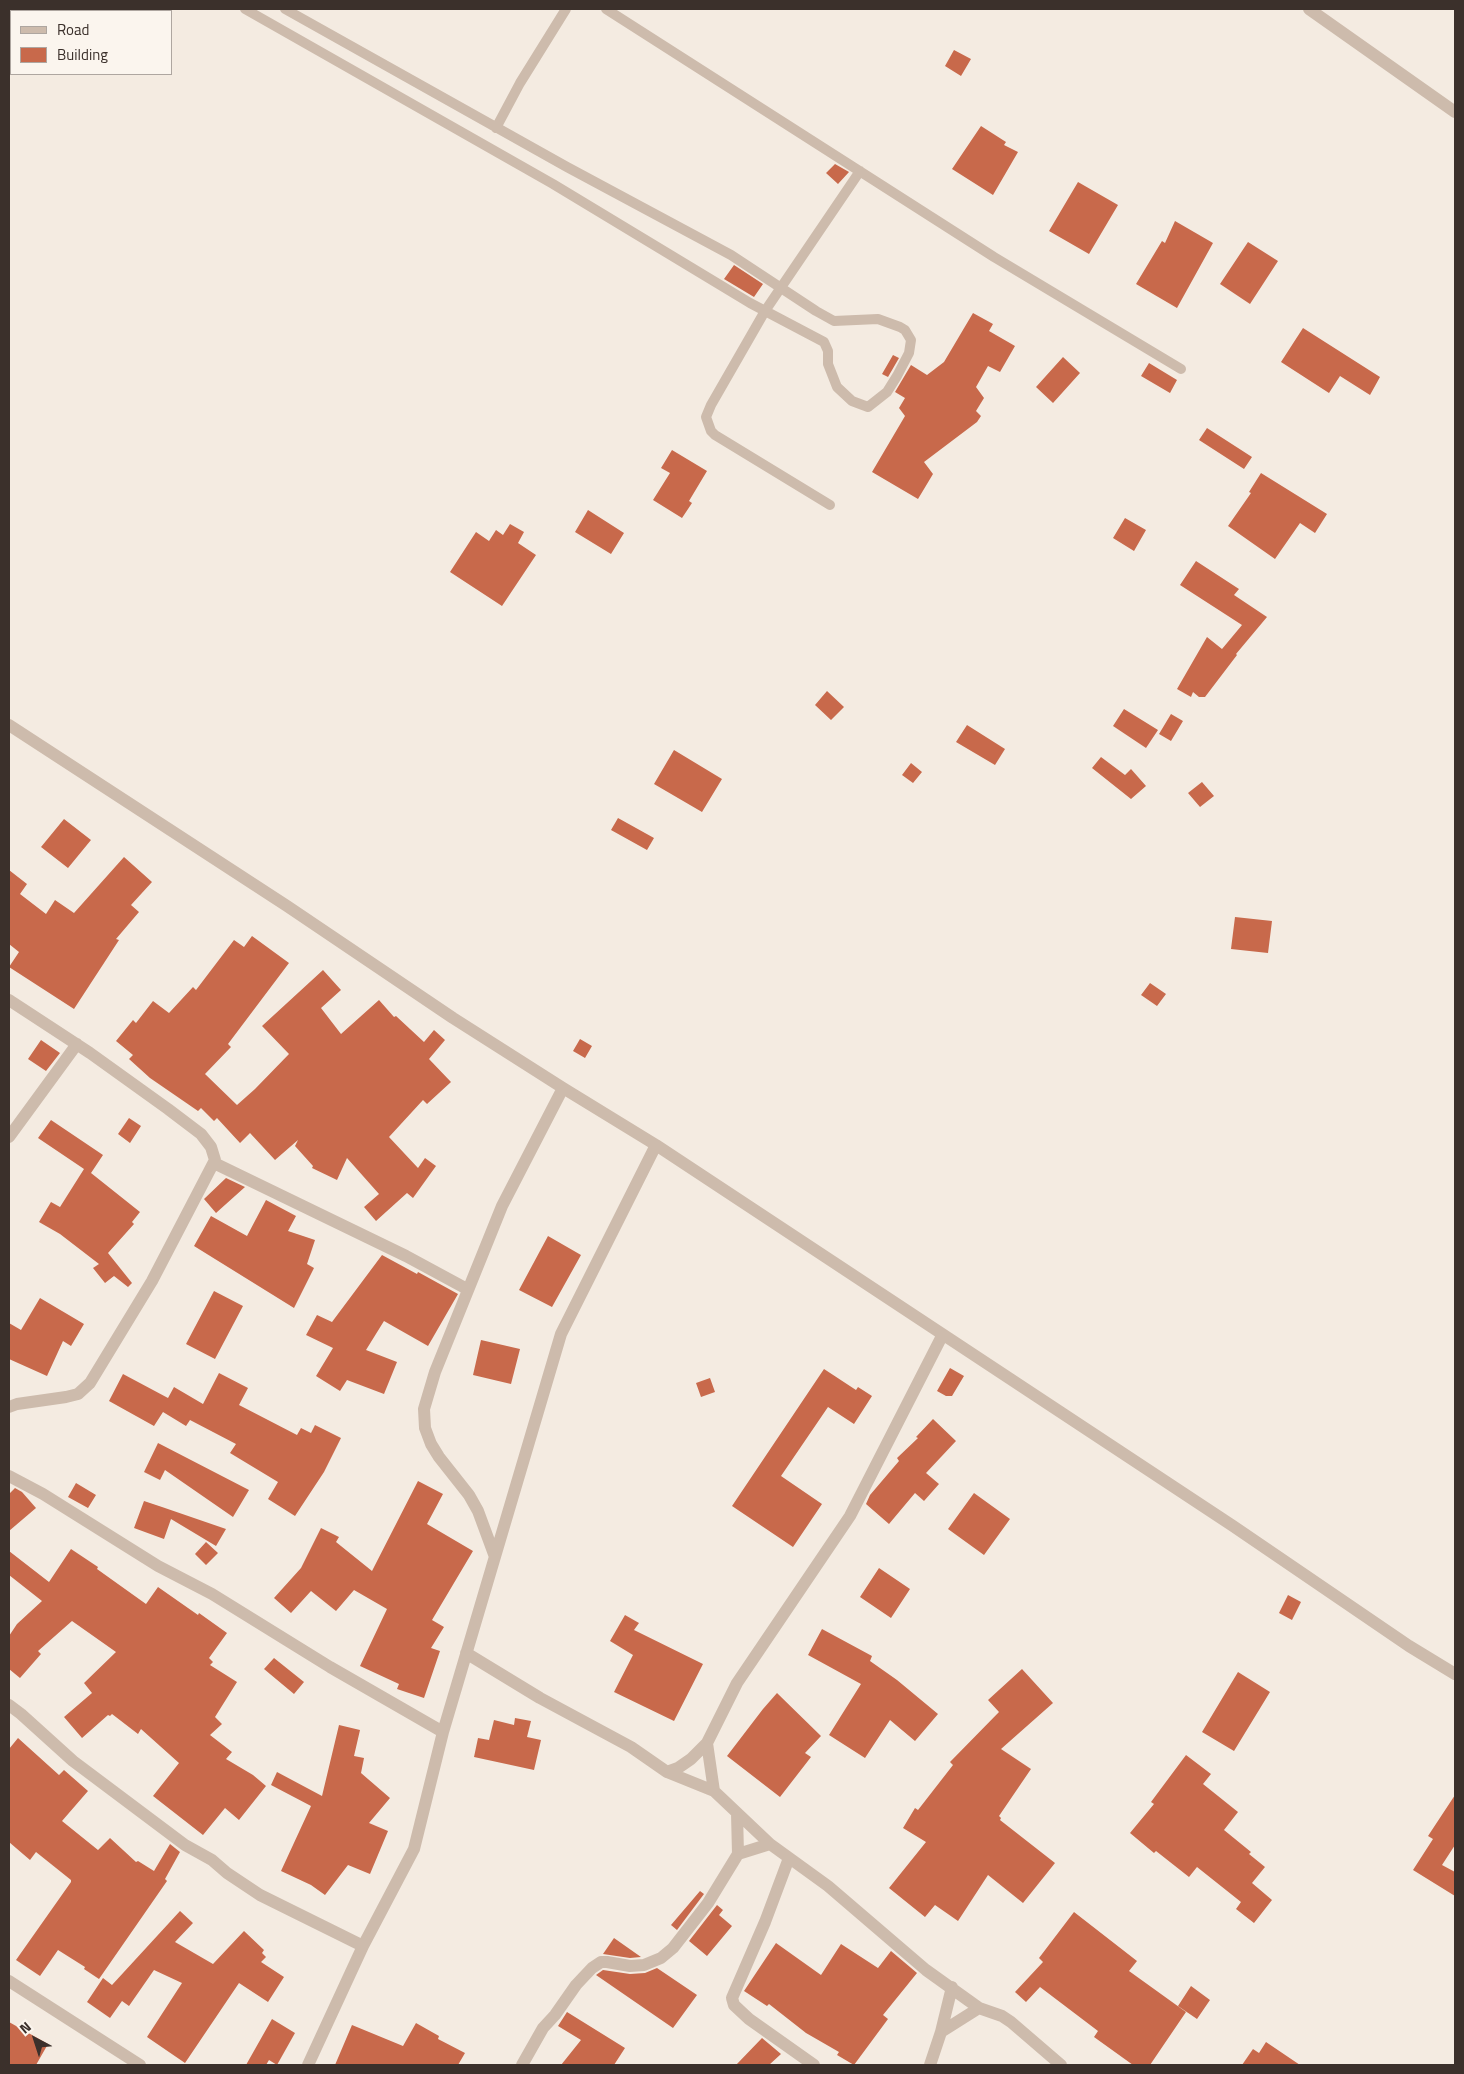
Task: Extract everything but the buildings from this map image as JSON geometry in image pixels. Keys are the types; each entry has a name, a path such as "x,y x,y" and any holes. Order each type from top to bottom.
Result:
{"street":[{"path":"1310,9 1455,112"},
{"path":"9,725 563,1088 656,1145 942,1336 1233,1526 1409,1646 1455,1674"},
{"path":"9,1000 77,1044 168,1109 201,1134 214,1154 214,1164 152,1281 90,1383 78,1394 17,1404 9,1408"},
{"path":"9,1137 77,1044"},
{"path":"495,1558 470,1494 439,1457 425,1428 424,1409 429,1390 467,1289 502,1206 563,1088"},
{"path":"308,2065 363,1946 414,1849 443,1732 561,1334 656,1145"},
{"path":"214,1164 406,1256 467,1289"},
{"path":"667,1772 678,1768 691,1759 707,1743 737,1683 850,1516 942,1336"},
{"path":"9,1476 43,1494 149,1561 180,1579 212,1594 330,1667 443,1732"},
{"path":"466,1653 540,1698 631,1747 667,1772 714,1791 770,1844 828,1886 914,1960 979,2008 1002,2016 1035,2041 1061,2065"},
{"path":"9,1705 73,1761 185,1845 212,1860 227,1873 260,1895 363,1946"},
{"path":"707,1743 714,1791"},
{"path":"522,2065 543,2028 556,2015 576,1985 592,1968 601,1962 630,1966 644,1965 661,1958 673,1948 708,1903 738,1854 737,1813"},
{"path":"738,1854 770,1844"},
{"path":"789,1858 765,1922 732,1998 734,2005 749,2019 814,2065"},
{"path":"9,1981 140,2065"},
{"path":"930,2065 941,2032 952,1987"},
{"path":"941,2032 979,2008"}],"lane":[{"path":"245,9 553,184 765,311 824,342 828,351 828,364 837,387 852,401 868,407 877,402 887,392 908,353 910,340 905,330 878,319 834,320 816,311 731,255 496,128 285,9"},
{"path":"496,128 529,68 566,9"},
{"path":"606,9 994,257 1181,369"},
{"path":"830,505 715,436 706,417 765,311 860,171"}]}
